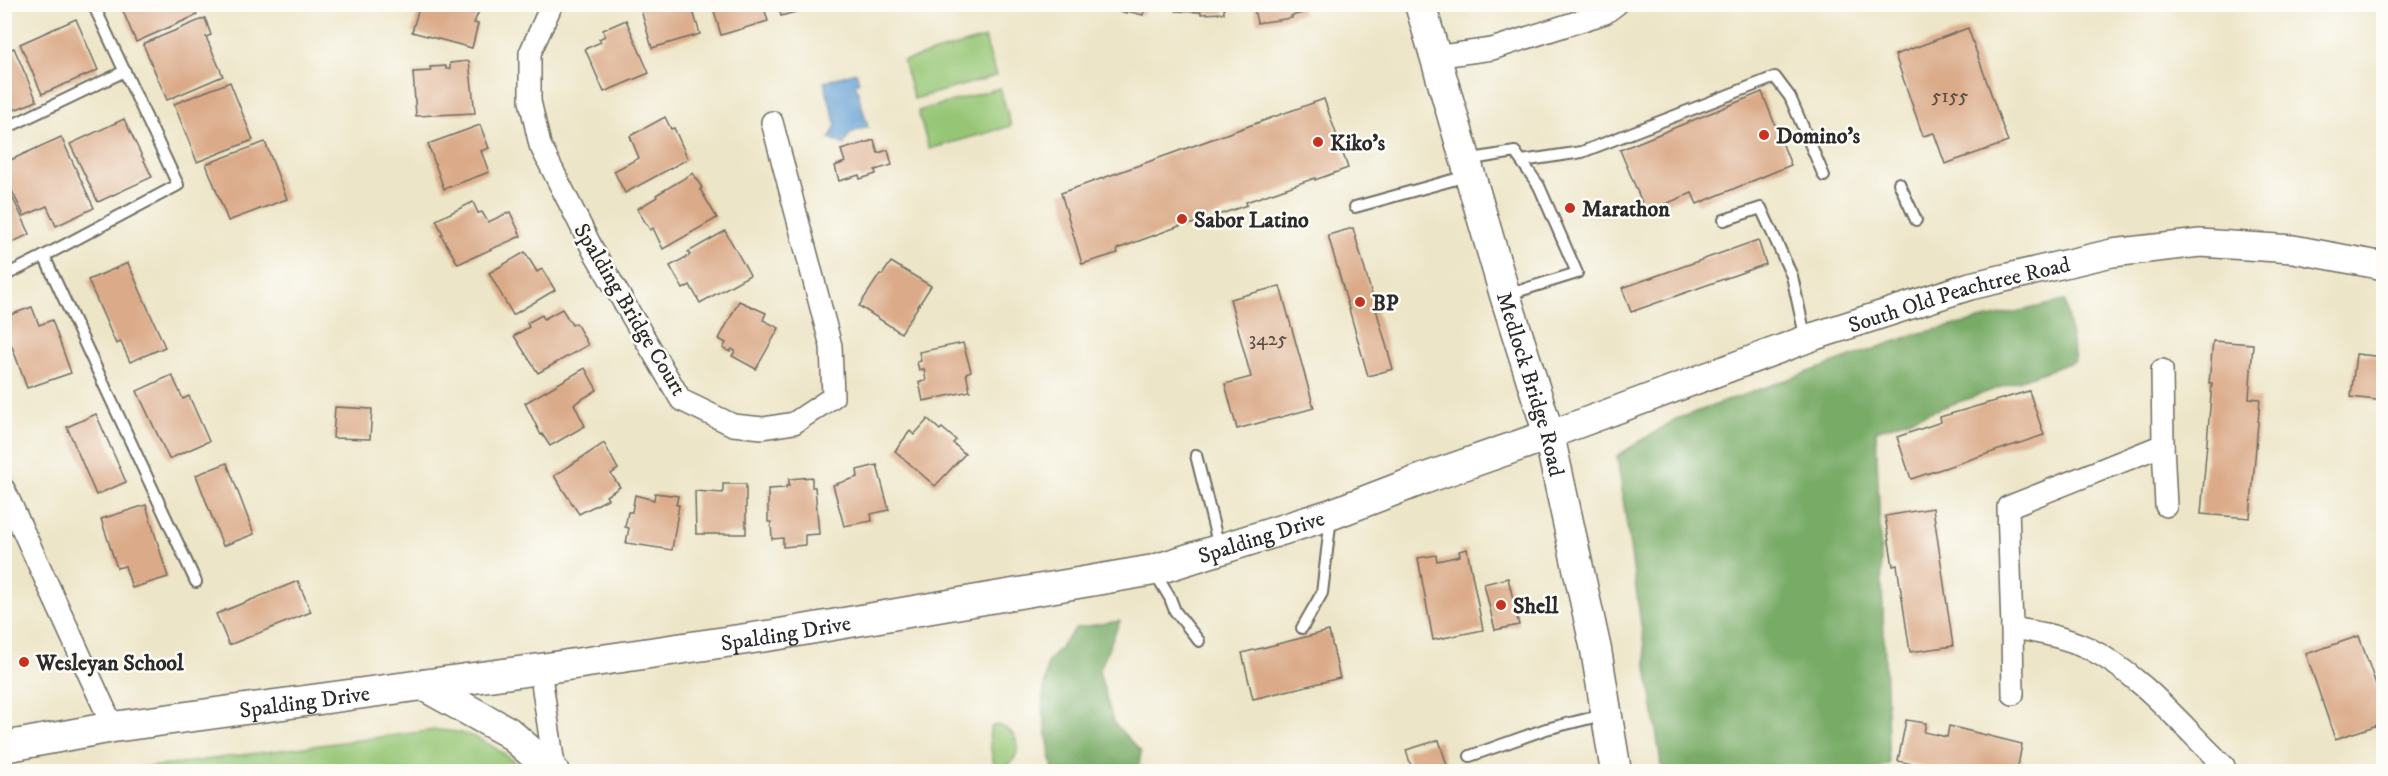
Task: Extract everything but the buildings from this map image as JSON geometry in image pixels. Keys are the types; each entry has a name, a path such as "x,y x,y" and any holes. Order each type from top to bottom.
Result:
{"main road":[{"name":"Medlock Bridge Road","path":"1420,4 1505,296 1549,435 1596,650 1616,771"},
{"name":"Spalding Drive","path":"4,747 113,727 774,635 1154,570 1332,514 1549,435"},
{"path":"423,685 508,732 555,771"}],"street":[{"name":"Spalding Bridge Court","path":"552,4 530,53 530,101 540,145 594,252 681,400 733,425 763,428 794,423 832,397 831,346 772,122"},
{"path":"1434,57 1492,49 1605,13 1617,4"},
{"name":"South Old Peachtree Road","path":"1549,435 1806,340 1970,286 2112,253 2200,243 2293,249 2384,266"},
{"path":"2162,370 2166,507"},
{"path":"2013,694 2008,507 2163,445"},
{"path":"4,489 113,727"},
{"path":"2012,628 2043,633 2088,648 2142,684 2223,766 2225,771"},
{"path":"540,669 555,771"}],"lane":[{"path":"4,276 178,185 93,4"},
{"path":"4,129 125,70"},
{"path":"1522,161 1582,152 1775,77 1790,97 1824,176"},
{"path":"1355,207 1515,152 1539,186 1576,273 1505,296"},
{"path":"1899,183 1916,220"},
{"path":"1724,220 1761,208 1792,276 1806,340"},
{"path":"44,256 196,582"},
{"path":"1196,455 1220,551"},
{"path":"1302,628 1322,593 1332,514"},
{"path":"1154,570 1170,598 1174,611 1199,641"},
{"path":"1470,756 1546,729 1607,714"}],"green space":[{"path":"985,38 996,76 914,99 903,61"},
{"path":"1000,88 1011,126 929,149 918,111"},
{"path":"2065,301 2075,361 1876,431 1889,764 1867,772 1662,771 1617,456 1676,419 1916,334"},
{"path":"1120,621 1099,671 1113,722 1141,752 1138,771 1053,771 1042,706 1047,663 1076,628"},
{"path":"996,725 1011,732 1017,744 1015,758 1003,768 994,764 990,745 991,727"},
{"path":"435,730 462,733 474,737 495,748 527,771 120,771"}],"water":[{"path":"856,72 859,82 855,83 868,127 850,133 844,145 830,138 836,125 824,82"}],"place":[{"name":"Domino's","path":"1764,135"},
{"name":"Kiko's","path":"1318,142"},
{"name":"Marathon","path":"1570,208"},
{"name":"Sabor Latino","path":"1182,219"},
{"name":"BP","path":"1360,302"},
{"name":"Shell","path":"1501,605"},
{"name":"Wesleyan School","path":"24,662"}]}
